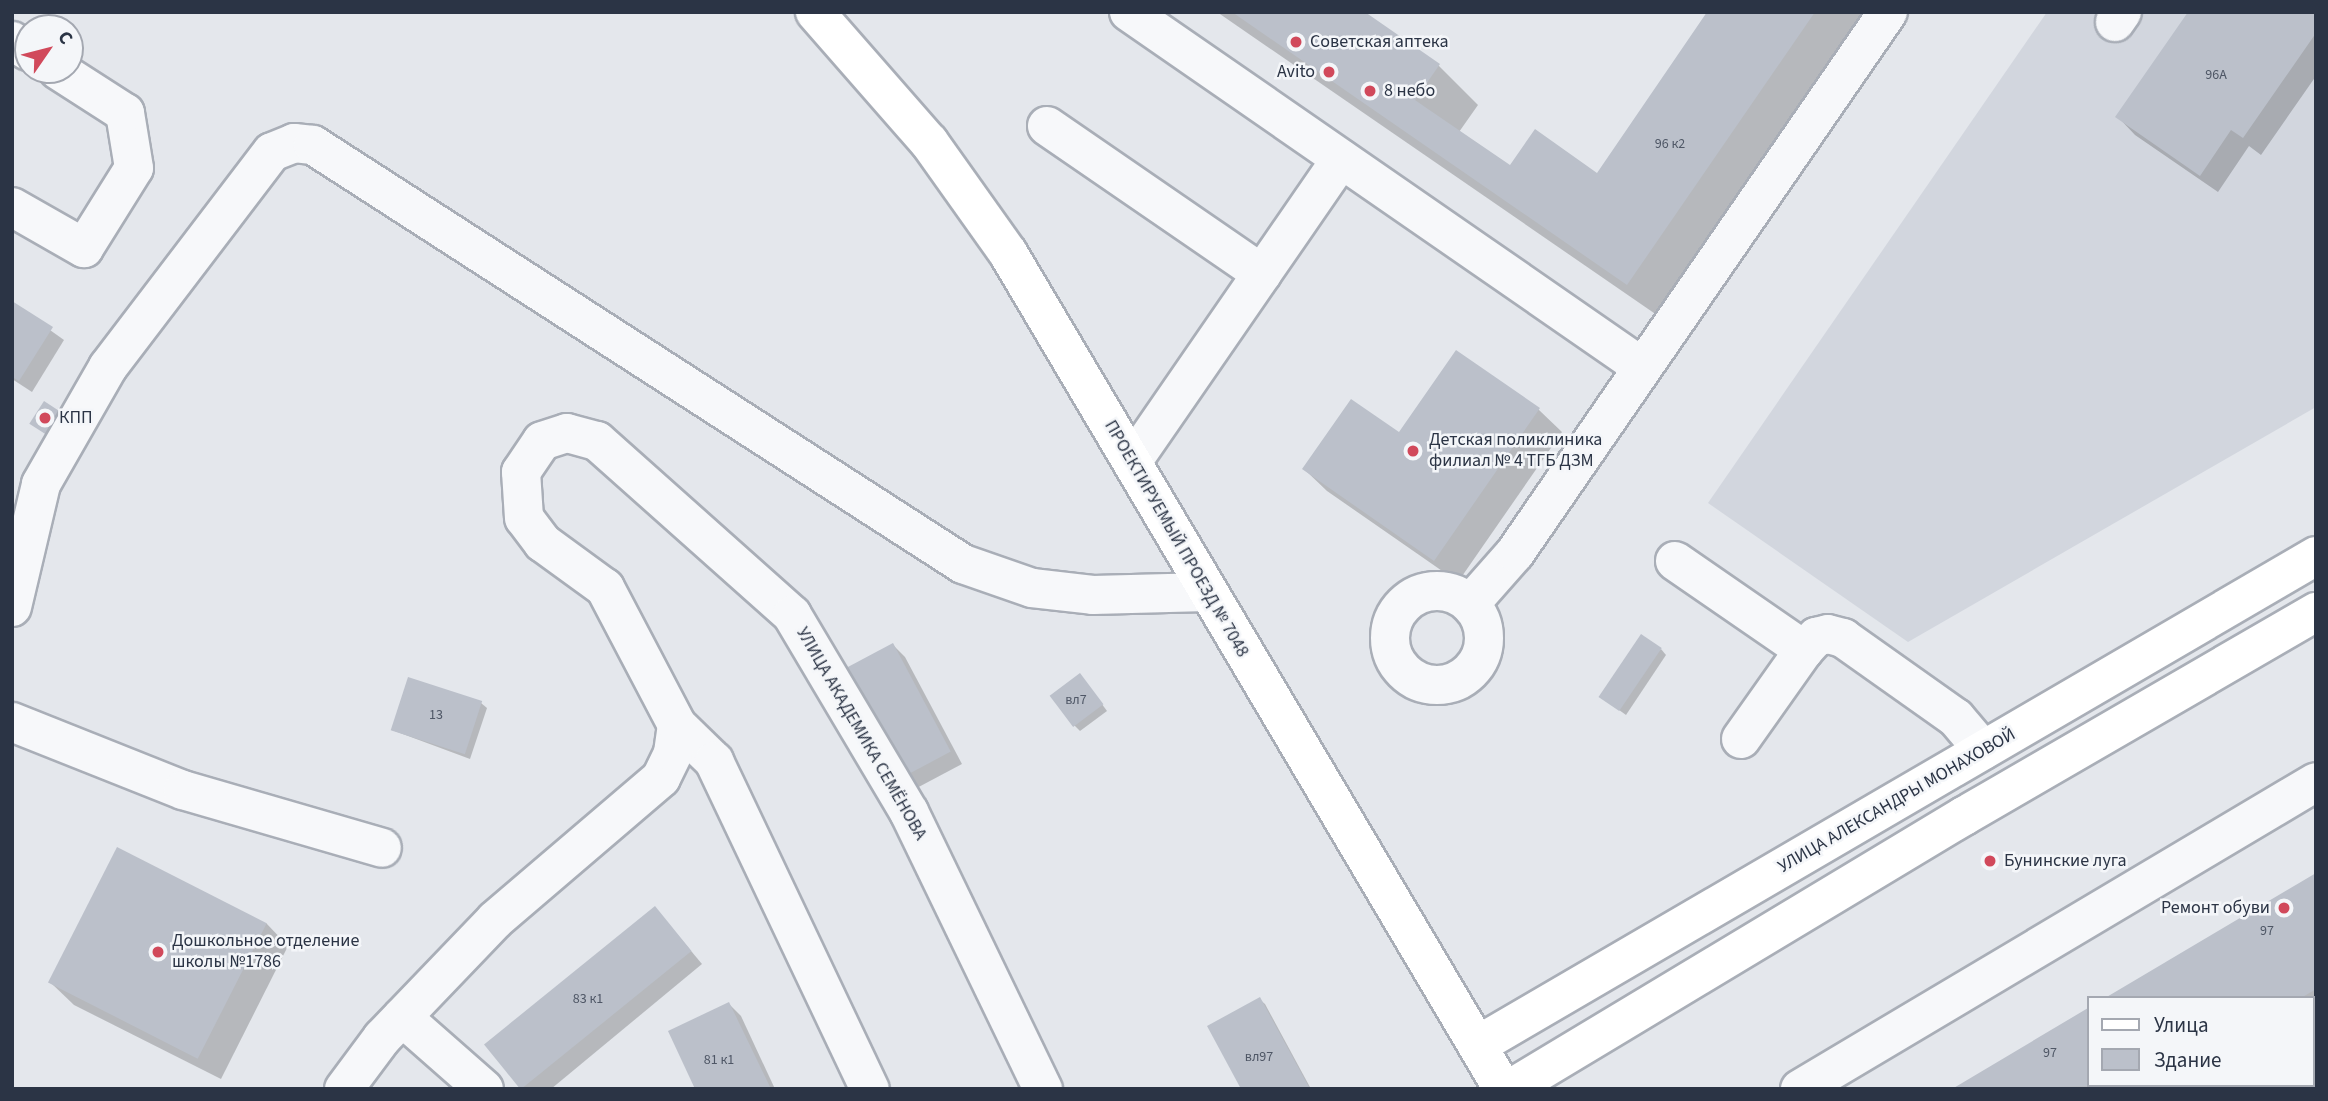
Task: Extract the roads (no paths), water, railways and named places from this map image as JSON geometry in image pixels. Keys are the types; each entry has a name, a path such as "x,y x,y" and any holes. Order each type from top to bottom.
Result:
{"main road":[{"name":"ПРОЕКТИРУЕМЫЙ ПРОЕЗД № 7048","path":"815,12 929,142 1008,253 1503,1089"},
{"name":"УЛИЦА АЛЕКСАНДРЫ МОНАХОВОЙ","path":"1478,1045 2316,556"},
{"path":"1510,1089 1964,816 2316,612"}],"street":[{"path":"1129,12 1642,367"},
{"path":"1470,604 1506,566 1888,12"},
{"path":"12,207 84,247 134,168 125,113 80,84"},
{"path":"1047,125 1262,274"},
{"path":"12,607 41,484 108,367 272,152 294,143 313,145 963,564 1032,588 1093,595 1207,592"},
{"path":"1132,462 1341,159"},
{"name":"УЛИЦА АКАДЕМИКА СЕМЁНОВА","path":"675,739 605,588 544,543 524,518 521,472 542,441 567,433 597,441 792,615 909,812 1043,1089"},
{"path":"1675,561 1804,650"},
{"path":"1741,739 1816,637 1843,638 1956,718 1983,750"},
{"path":"12,722 183,790 382,848"},
{"path":"344,1089 402,1017 495,920 662,778 675,739 714,761 870,1089"},
{"path":"1800,1089 2316,782"},
{"path":"402,1017 484,1089"}],"place":[{"name":"Советская аптека","path":"1296,42"},
{"name":"Avito","path":"1329,72"},
{"name":"8 небо","path":"1370,91"},
{"name":"КПП","path":"45,418"},
{"name":"Детская поликлиника филиал № 4 ТГБ ДЗМ","path":"1413,451"},
{"name":"Бунинские луга","path":"1990,861"},
{"name":"Ремонт обуви","path":"2284,908"},
{"name":"Дошкольное отделение школы №1786","path":"158,952"}]}
